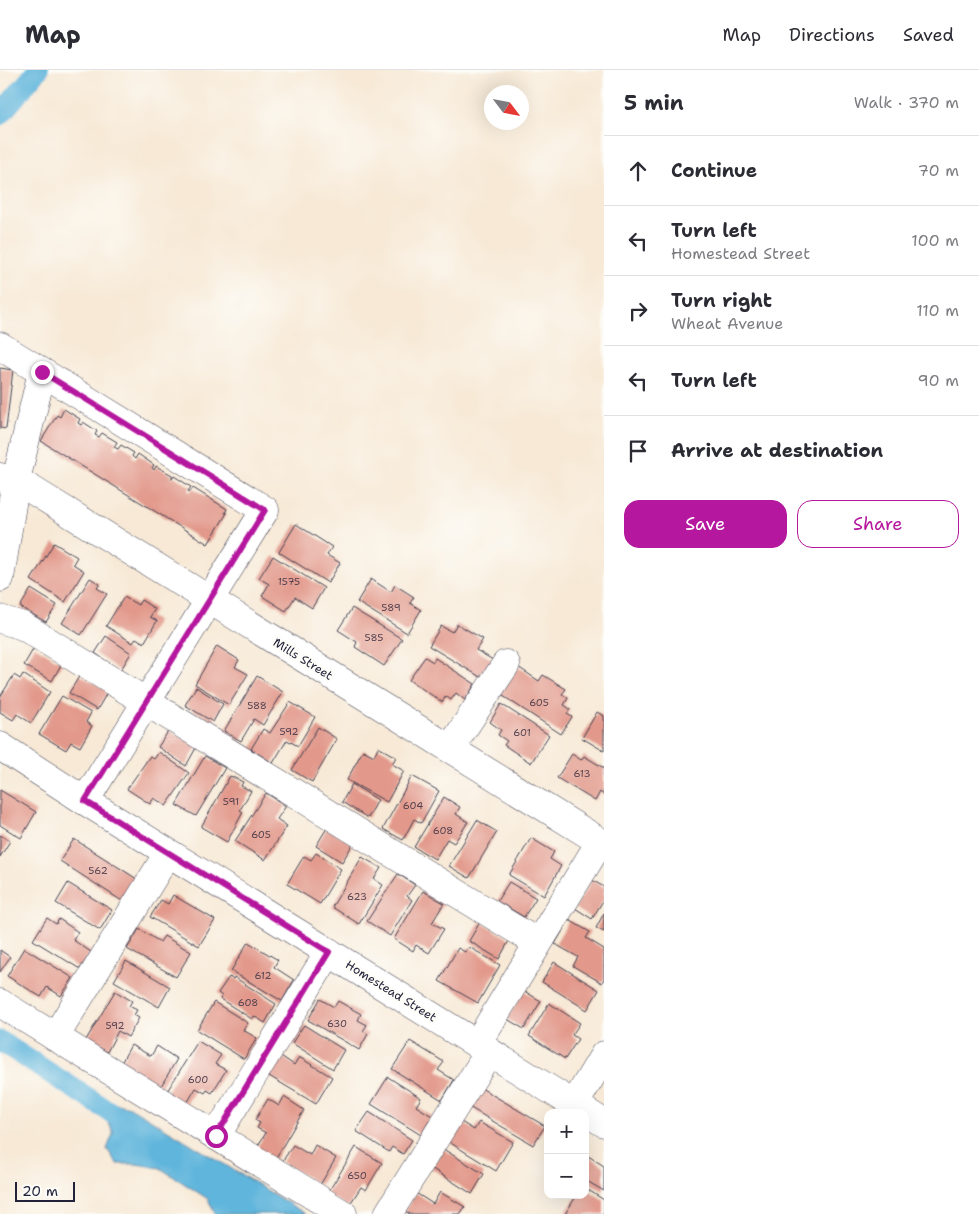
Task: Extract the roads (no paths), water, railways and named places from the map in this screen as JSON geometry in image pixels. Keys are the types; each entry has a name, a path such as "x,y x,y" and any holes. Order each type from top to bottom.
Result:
{"street":[{"path":"0,346 265,510 85,801"},
{"path":"0,578 8,479 42,372"},
{"name":"Mills Street","path":"8,479 603,843"},
{"path":"0,619 23,626 538,943"},
{"path":"450,749 506,664"},
{"name":"Homestead Street","path":"0,746 168,853 604,1123"},
{"path":"388,1214 483,1048 538,943 603,843"},
{"path":"55,1037 168,853"},
{"path":"216,1136 329,952"},
{"path":"0,1003 343,1214"},
{"path":"574,1105 604,1055"}],"water":[{"path":"118,1104 130,1107 306,1214 215,1214 208,1199 160,1168 136,1164 117,1164 107,1149 113,1131 107,1121 108,1110"}],"waterway":[{"path":"0,115 38,70"},
{"path":"0,1041 132,1126"}]}
